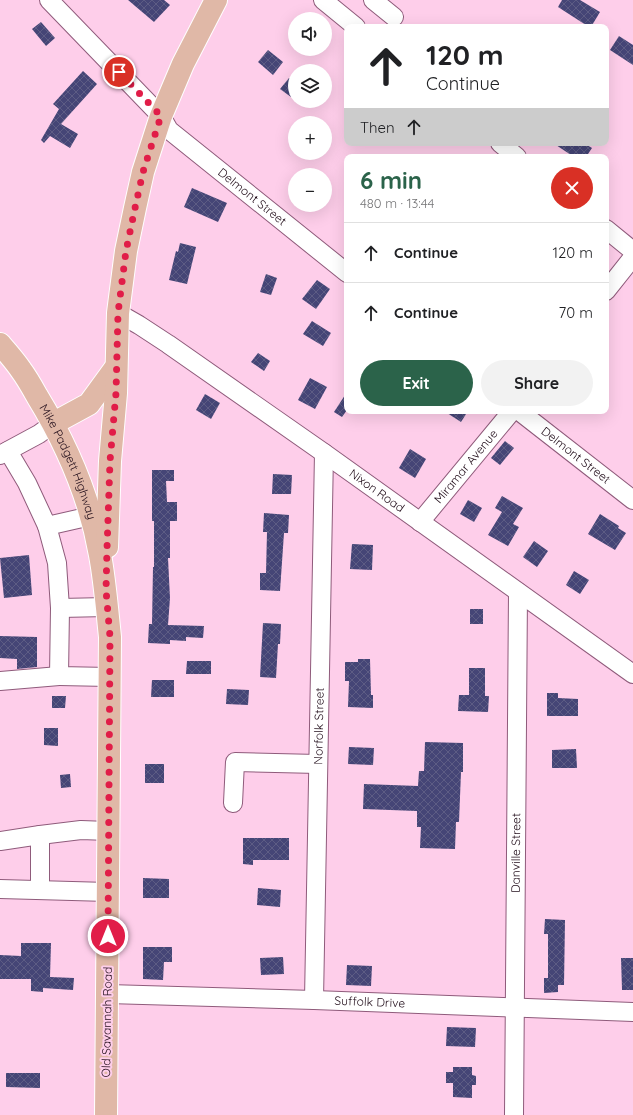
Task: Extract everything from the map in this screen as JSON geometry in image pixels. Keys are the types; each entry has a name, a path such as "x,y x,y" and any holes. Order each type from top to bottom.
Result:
{"main road":[{"path":"106,598 109,476 116,393 118,313 126,251 143,172 161,116 183,64 216,0"},
{"name":"Mike Padgett Highway","path":"0,344 21,370 54,423 69,454 91,516 100,554 110,637 109,712"},
{"path":"54,423 89,404 116,367"},
{"name":"Old Savannah Road","path":"106,1115 109,712"}],"street":[{"name":"Delmont Street","path":"49,0 161,116 169,130 344,271"},
{"path":"323,0 352,24"},
{"path":"373,0 394,17"},
{"path":"504,146 513,154"},
{"path":"609,231 633,251"},
{"path":"609,287 633,256"},
{"name":"Nixon Road","path":"118,313 168,344 324,453 633,674"},
{"name":"Miramar Avenue","path":"420,522 510,414"},
{"name":"Delmont Street","path":"523,414 633,500"},
{"path":"54,423 39,434 4,453 27,483 47,526 57,563 60,608 59,676"},
{"name":"Norfolk Street","path":"314,1000 324,453"},
{"path":"47,526 91,516"},
{"name":"Danville Street","path":"514,1115 518,592"},
{"path":"60,608 106,598"},
{"path":"0,681 59,676 109,677"},
{"path":"233,803 235,762 318,764"},
{"path":"0,841 81,830 108,831"},
{"path":"40,835 40,890"},
{"path":"0,889 108,892"},
{"name":"Suffolk Drive","path":"108,994 633,1012"}],"building":[{"path":"128,0 164,0 170,5 154,22"},
{"path":"562,0 580,0 600,12 593,24 584,24 558,7"},
{"path":"41,22 55,38 46,46 32,29"},
{"path":"619,36 633,45 633,65 610,50"},
{"path":"268,50 283,62 273,75 258,62"},
{"path":"83,71 97,84 61,124 78,134 70,148 50,136 44,143 41,140 59,109 53,104"},
{"path":"288,79 288,95 280,89"},
{"path":"558,146 589,146 592,148 588,154 570,154"},
{"path":"192,188 227,203 218,222 184,207"},
{"path":"180,243 196,247 187,284 169,280 176,251 178,252"},
{"path":"266,274 277,278 271,295 260,292"},
{"path":"317,280 330,289 316,309 302,299"},
{"path":"312,321 331,333 323,346 303,334"},
{"path":"258,353 270,361 264,371 251,362"},
{"path":"310,378 327,387 315,409 298,400"},
{"path":"205,394 220,403 211,419 196,410"},
{"path":"344,397 344,414 342,417 334,412"},
{"path":"449,414 466,414 461,422"},
{"path":"505,441 514,448 500,465 491,458"},
{"path":"410,449 426,459 415,478 399,468"},
{"path":"152,470 174,470 174,481 166,481 167,502 177,502 177,521 170,521 170,558 168,558 170,598 168,625 204,626 203,638 186,637 186,641 170,640 170,644 148,643 149,624 152,624 154,567"},
{"path":"273,474 292,475 291,494 272,494"},
{"path":"502,496 523,508 513,524 519,527 508,546 488,535 502,512 495,508"},
{"path":"468,500 482,508 474,522 460,514"},
{"path":"264,513 289,515 288,533 284,533 280,591 260,590 260,573 266,573 267,532 263,532"},
{"path":"600,514 619,526 618,528 626,533 615,550 588,534"},
{"path":"534,541 548,551 537,567 523,557"},
{"path":"352,544 373,545 372,570 350,569"},
{"path":"29,555 32,595 4,598 0,558"},
{"path":"574,571 589,580 580,594 566,585"},
{"path":"470,609 483,609 483,624 470,624"},
{"path":"263,623 281,624 276,678 260,677"},
{"path":"0,636 37,637 37,667 17,669 17,659 0,658"},
{"path":"358,659 370,659 371,695 373,695 373,708 348,707 349,681 345,681 345,662 358,662"},
{"path":"187,661 211,661 211,674 186,674"},
{"path":"469,668 485,668 485,696 489,696 488,712 458,711 459,695 469,695"},
{"path":"152,680 174,680 174,697 151,697"},
{"path":"227,689 249,690 248,705 226,704"},
{"path":"547,693 558,693 558,698 578,699 578,716 547,716"},
{"path":"52,696 66,696 65,708 52,708"},
{"path":"44,728 58,728 58,746 44,745"},
{"path":"425,742 463,743 463,772 461,772 459,822 456,822 455,849 420,848 421,827 417,827 417,811 363,809 364,784 418,786 419,771 424,771"},
{"path":"349,747 374,748 373,765 348,764"},
{"path":"576,749 577,768 552,768 552,750"},
{"path":"145,764 164,764 164,783 145,783"},
{"path":"70,774 71,787 61,788 60,775"},
{"path":"243,838 289,838 289,860 253,860 253,865 243,864"},
{"path":"143,878 169,879 169,898 143,898"},
{"path":"258,888 281,890 280,907 257,905"},
{"path":"545,919 565,920 564,985 558,985 558,992 544,993 544,978 548,978 548,934 544,934"},
{"path":"21,943 51,943 50,977 74,978 73,990 43,988 43,992 31,991 31,979 0,979 0,955 21,956"},
{"path":"143,947 172,947 172,962 164,962 163,980 143,979"},
{"path":"283,957 284,974 261,975 260,958"},
{"path":"621,958 633,958 633,990 622,990"},
{"path":"347,965 372,966 371,986 346,985"},
{"path":"447,1027 476,1028 475,1047 446,1046"},
{"path":"453,1067 472,1067 472,1075 476,1076 476,1085 472,1085 472,1098 453,1097 453,1083 446,1083 446,1072 453,1072"},
{"path":"6,1073 40,1073 40,1088 6,1087"}],"route":[{"path":"108,936 110,637 106,590 110,461 116,393 118,313 126,251 135,208 143,172 161,116 119,72"}]}
